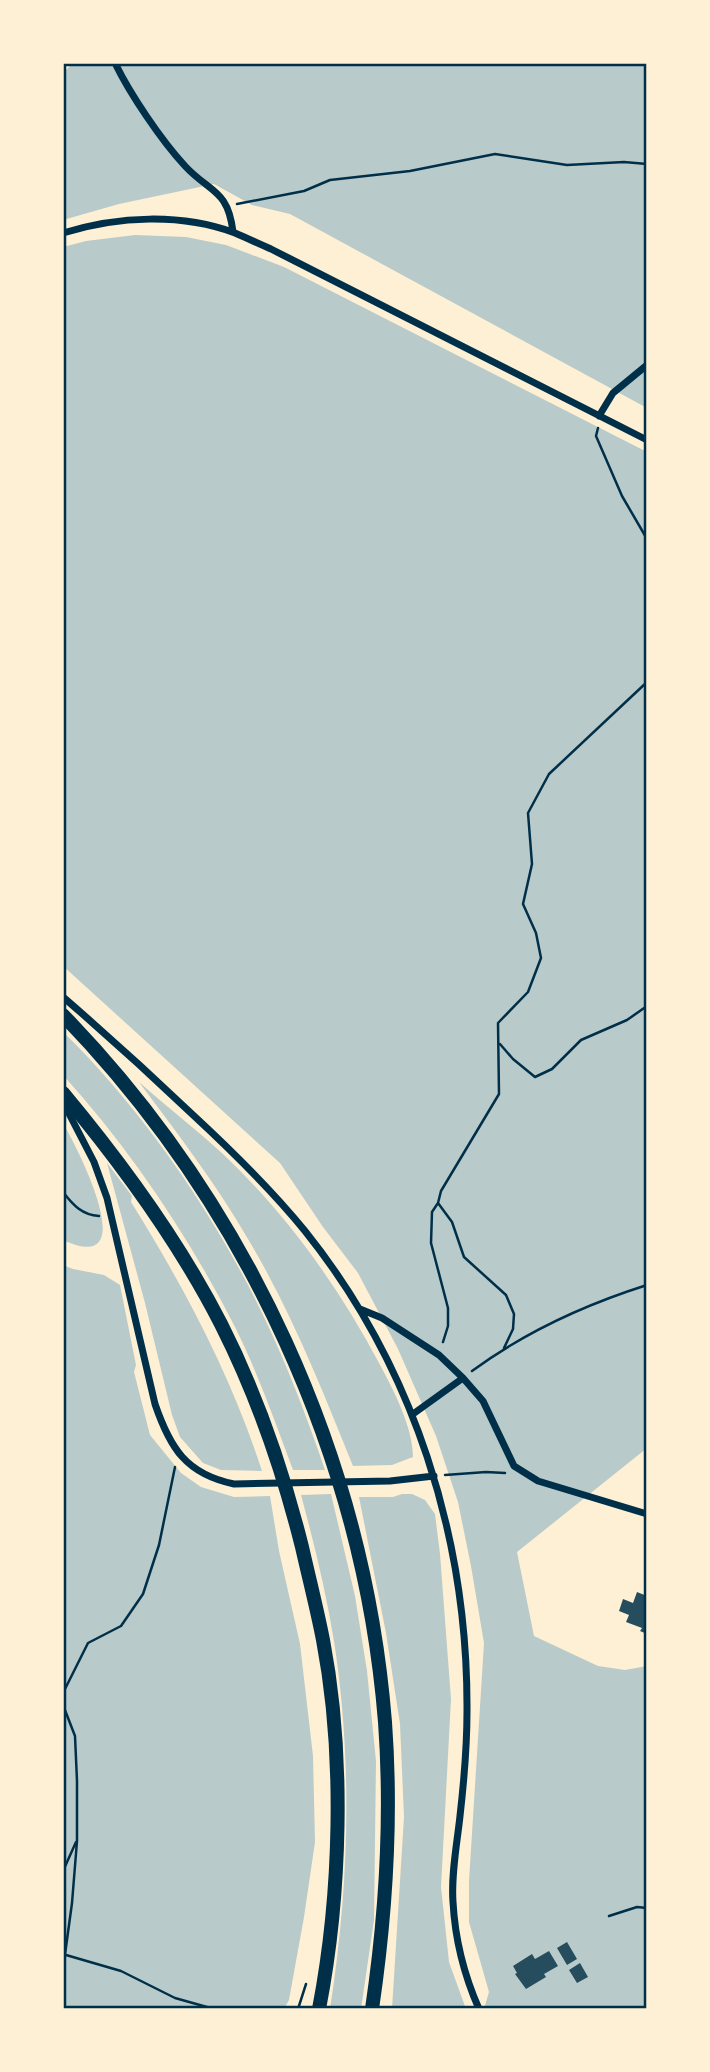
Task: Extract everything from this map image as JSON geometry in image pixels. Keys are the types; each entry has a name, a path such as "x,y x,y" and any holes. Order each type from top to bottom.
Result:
{"main road":[{"path":"63,1015 136,1097 190,1171 234,1240 270,1306 295,1360 324,1435 349,1519 365,1586 376,1646 385,1722 388,1800 386,1890 381,1952 372,2009"},
{"path":"63,1093 127,1172 162,1223 221,1324 251,1390 295,1519 323,1642 336,1763 337,1828 331,1922 319,2009"}],"street":[{"path":"115,63 163,138 186,167 222,198 231,214 233,232"},
{"path":"63,233 108,222 136,219 178,221 233,232 647,440"},
{"path":"599,416 613,393 647,365"},
{"path":"63,998 127,1052 263,1183 305,1231 359,1309 388,1360 413,1414 444,1513 461,1598 467,1711 465,1769 453,1876 453,1900 461,1959 479,2009"},
{"path":"63,1101 94,1162 111,1215 155,1404 166,1434 178,1452 204,1475 234,1484 390,1481 434,1476"},
{"path":"359,1309 382,1318 439,1355 463,1378 484,1401 514,1466 538,1481 647,1514"},
{"path":"413,1414 463,1378"}],"path":[{"path":"227,206 304,191 330,180 410,171 495,154 568,165 624,162 647,164"},
{"path":"599,416 596,436 622,496 647,538"},
{"path":"439,1355 448,1326 448,1308 431,1243 432,1212 441,1191 499,1094 498,1023 528,992 541,958 536,933 523,904 532,864 528,813 549,774 647,682"},
{"path":"498,1042 535,1077 552,1069 581,1040 627,1020 647,1006"},
{"path":"63,1192 74,1206 85,1214 96,1217 111,1215"},
{"path":"438,1203 452,1222 464,1257 506,1295 514,1314 513,1329 504,1348"},
{"path":"463,1378 504,1348 538,1329 608,1297 647,1285"},
{"path":"63,1693 88,1643 121,1626 143,1594 159,1545 178,1452"},
{"path":"452,1474 508,1473"},
{"path":"63,1705 75,1736 77,1780 77,1841 63,1969"},
{"path":"63,1871 77,1841"},
{"path":"609,1916 637,1907 647,1908"},
{"path":"65,1955 121,1971 175,1998 214,2009"},
{"path":"298,2009 308,1977"}],"shaded area":[{"path":"73,63 647,63 647,408 290,214 252,205 214,184 119,204 63,220 63,77"},
{"path":"135,235 186,237 226,245 284,267 647,452 647,1448 517,1552 534,1636 598,1666 625,1670 647,1666 647,2009 484,2009 489,1992 469,1922 469,1881 484,1643 458,1502 436,1436 398,1349 358,1273 280,1163 63,966 63,247 86,241"},
{"path":"63,1032 125,1099 155,1137 234,1259 275,1341 325,1470 293,1470 243,1344 198,1260 135,1164 63,1075"},
{"path":"139,1082 247,1178 290,1227 329,1279 390,1384 410,1433 413,1457 392,1465 353,1466 305,1351 264,1266 210,1179"},
{"path":"63,1123 91,1181 99,1205 103,1226 100,1241 87,1247 63,1240"},
{"path":"107,1163 132,1196 131,1202 205,1332 236,1400 262,1471 221,1470 203,1463 180,1437"},
{"path":"63,1265 104,1275 120,1285 136,1365 134,1372 150,1435 181,1473 201,1487 234,1497 270,1496 279,1551 300,1644 313,1756 315,1842 289,2000 284,2009 63,2009"},
{"path":"331,1494 355,1596 367,1671 376,1761 374,1920 361,2009 330,2009 345,1872 344,1733 331,1623 301,1495"},
{"path":"412,1494 425,1500 435,1514 440,1554 451,1699 441,1887 449,1962 466,2009 392,2009 404,1817 400,1724 386,1633 359,1497 393,1497"}],"building":[{"path":"637,1592 647,1596 647,1634 640,1631 642,1628 626,1622 629,1615 619,1611 623,1599 633,1603"},
{"path":"567,1942 577,1959 567,1965 557,1948"},
{"path":"549,1951 558,1966 526,1989 515,1974 517,1973 513,1966 532,1954 535,1959"},
{"path":"580,1963 588,1977 577,1983 569,1970"}]}
